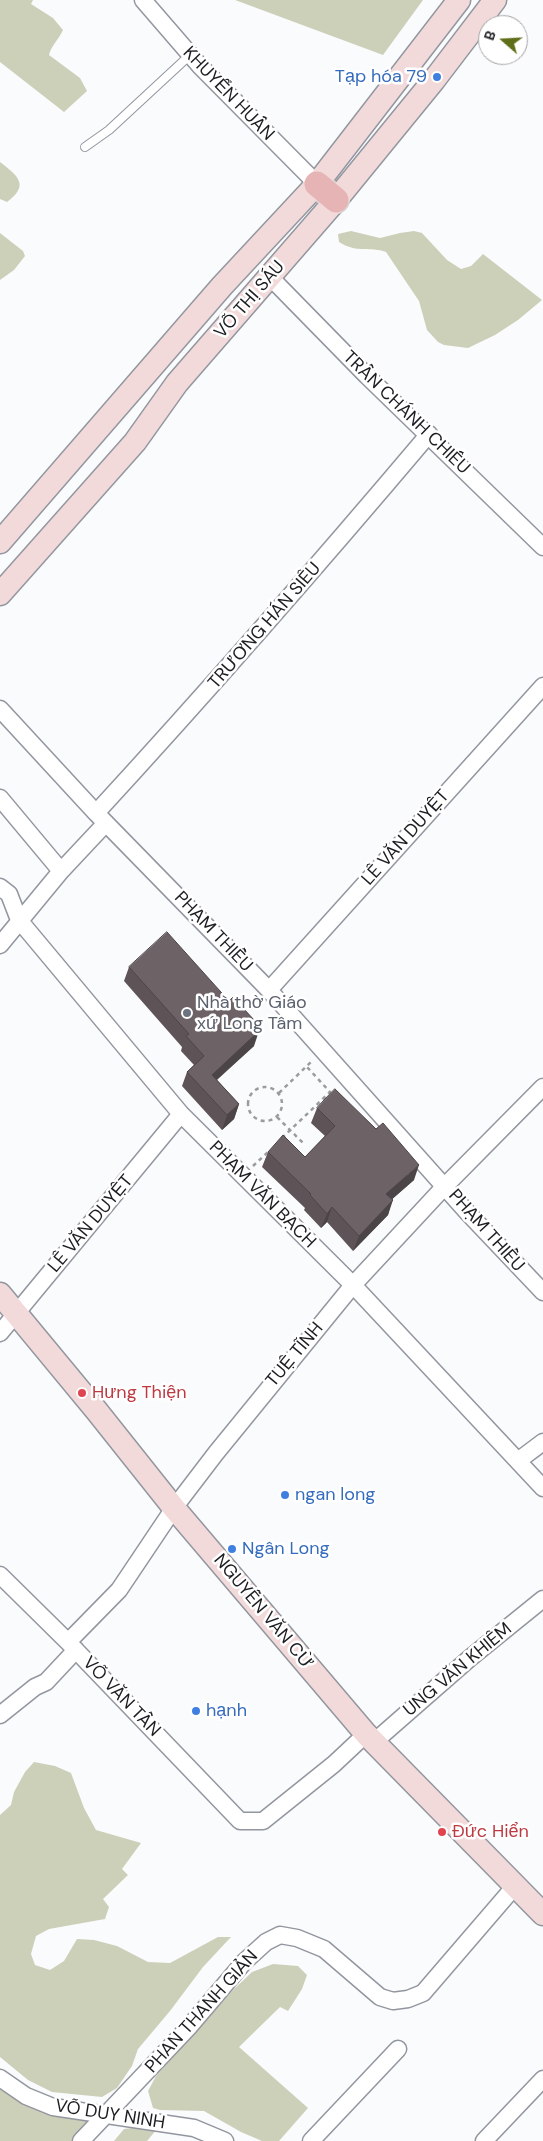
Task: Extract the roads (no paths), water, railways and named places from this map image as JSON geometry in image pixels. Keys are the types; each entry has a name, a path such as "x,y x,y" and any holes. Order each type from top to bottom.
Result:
{"main road":[{"name":"VÕ THỊ SÁU","path":"0,542 222,286 317,184 459,0"},
{"name":"VÕ THỊ SÁU","path":"0,594 135,442 177,383 336,200 434,80 495,0"},
{"path":"317,184 336,200"},
{"name":"NGUYỄN VĂN CỪ","path":"0,1294 174,1508 370,1738 543,1914"}],"street":[{"name":"KHUYỂN HUẤN","path":"143,0 190,55 317,184"},
{"name":"TRẦN CHÁNH CHIẾU","path":"270,277 367,376 543,547"},
{"name":"TRƯƠNG HÁN SIÊU","path":"0,945 61,871 101,818 204,695 324,558 428,434"},
{"name":"LÊ VĂN DUYỆT","path":"269,990 543,686"},
{"name":"PHẠM THIỀU","path":"0,709 101,818 269,990 543,1292"},
{"path":"0,798 61,871"},
{"name":"PHẠM VĂN BẠCH","path":"0,887 9,894 19,920 181,1114 352,1285 519,1460 543,1488"},
{"name":"TUỆ TĨNH","path":"0,1716 35,1687 46,1682 72,1646 119,1590 174,1508 260,1397 352,1285 445,1186 543,1087"},
{"name":"LÊ VĂN DUYỆT","path":"0,1333 181,1114"},
{"path":"519,1460 543,1442"},
{"name":"VÕ VĂN TẦN","path":"0,1575 72,1646 240,1821"},
{"name":"UNG VĂN KHIÊM","path":"240,1821 264,1821 271,1816 543,1599"},
{"name":"PHAN THANH GIẢN","path":"81,2141 108,2115 188,2028 244,1962 266,1942 280,1936 297,1938 324,1949 380,1997 393,2002 408,1999 423,1993 515,1886"},
{"path":"311,2141 398,2049"},
{"name":"VÕ DUY NINH","path":"0,2078 38,2102 53,2107 194,2128 225,2141"},
{"path":"484,2141 543,2079"}],"lane":[{"path":"85,147 109,130 190,55"}],"place":[{"name":"Tạp hóa 79","path":"437,77"},
{"name":"Nhà thờ Giáo xứ Long Tâm","path":"187,1013"},
{"name":"Hưng Thiện","path":"82,1393"},
{"name":"ngan long","path":"285,1495"},
{"name":"Ngân Long","path":"232,1549"},
{"name":"hạnh","path":"196,1711"},
{"name":"Đức Hiển","path":"442,1832"}]}
